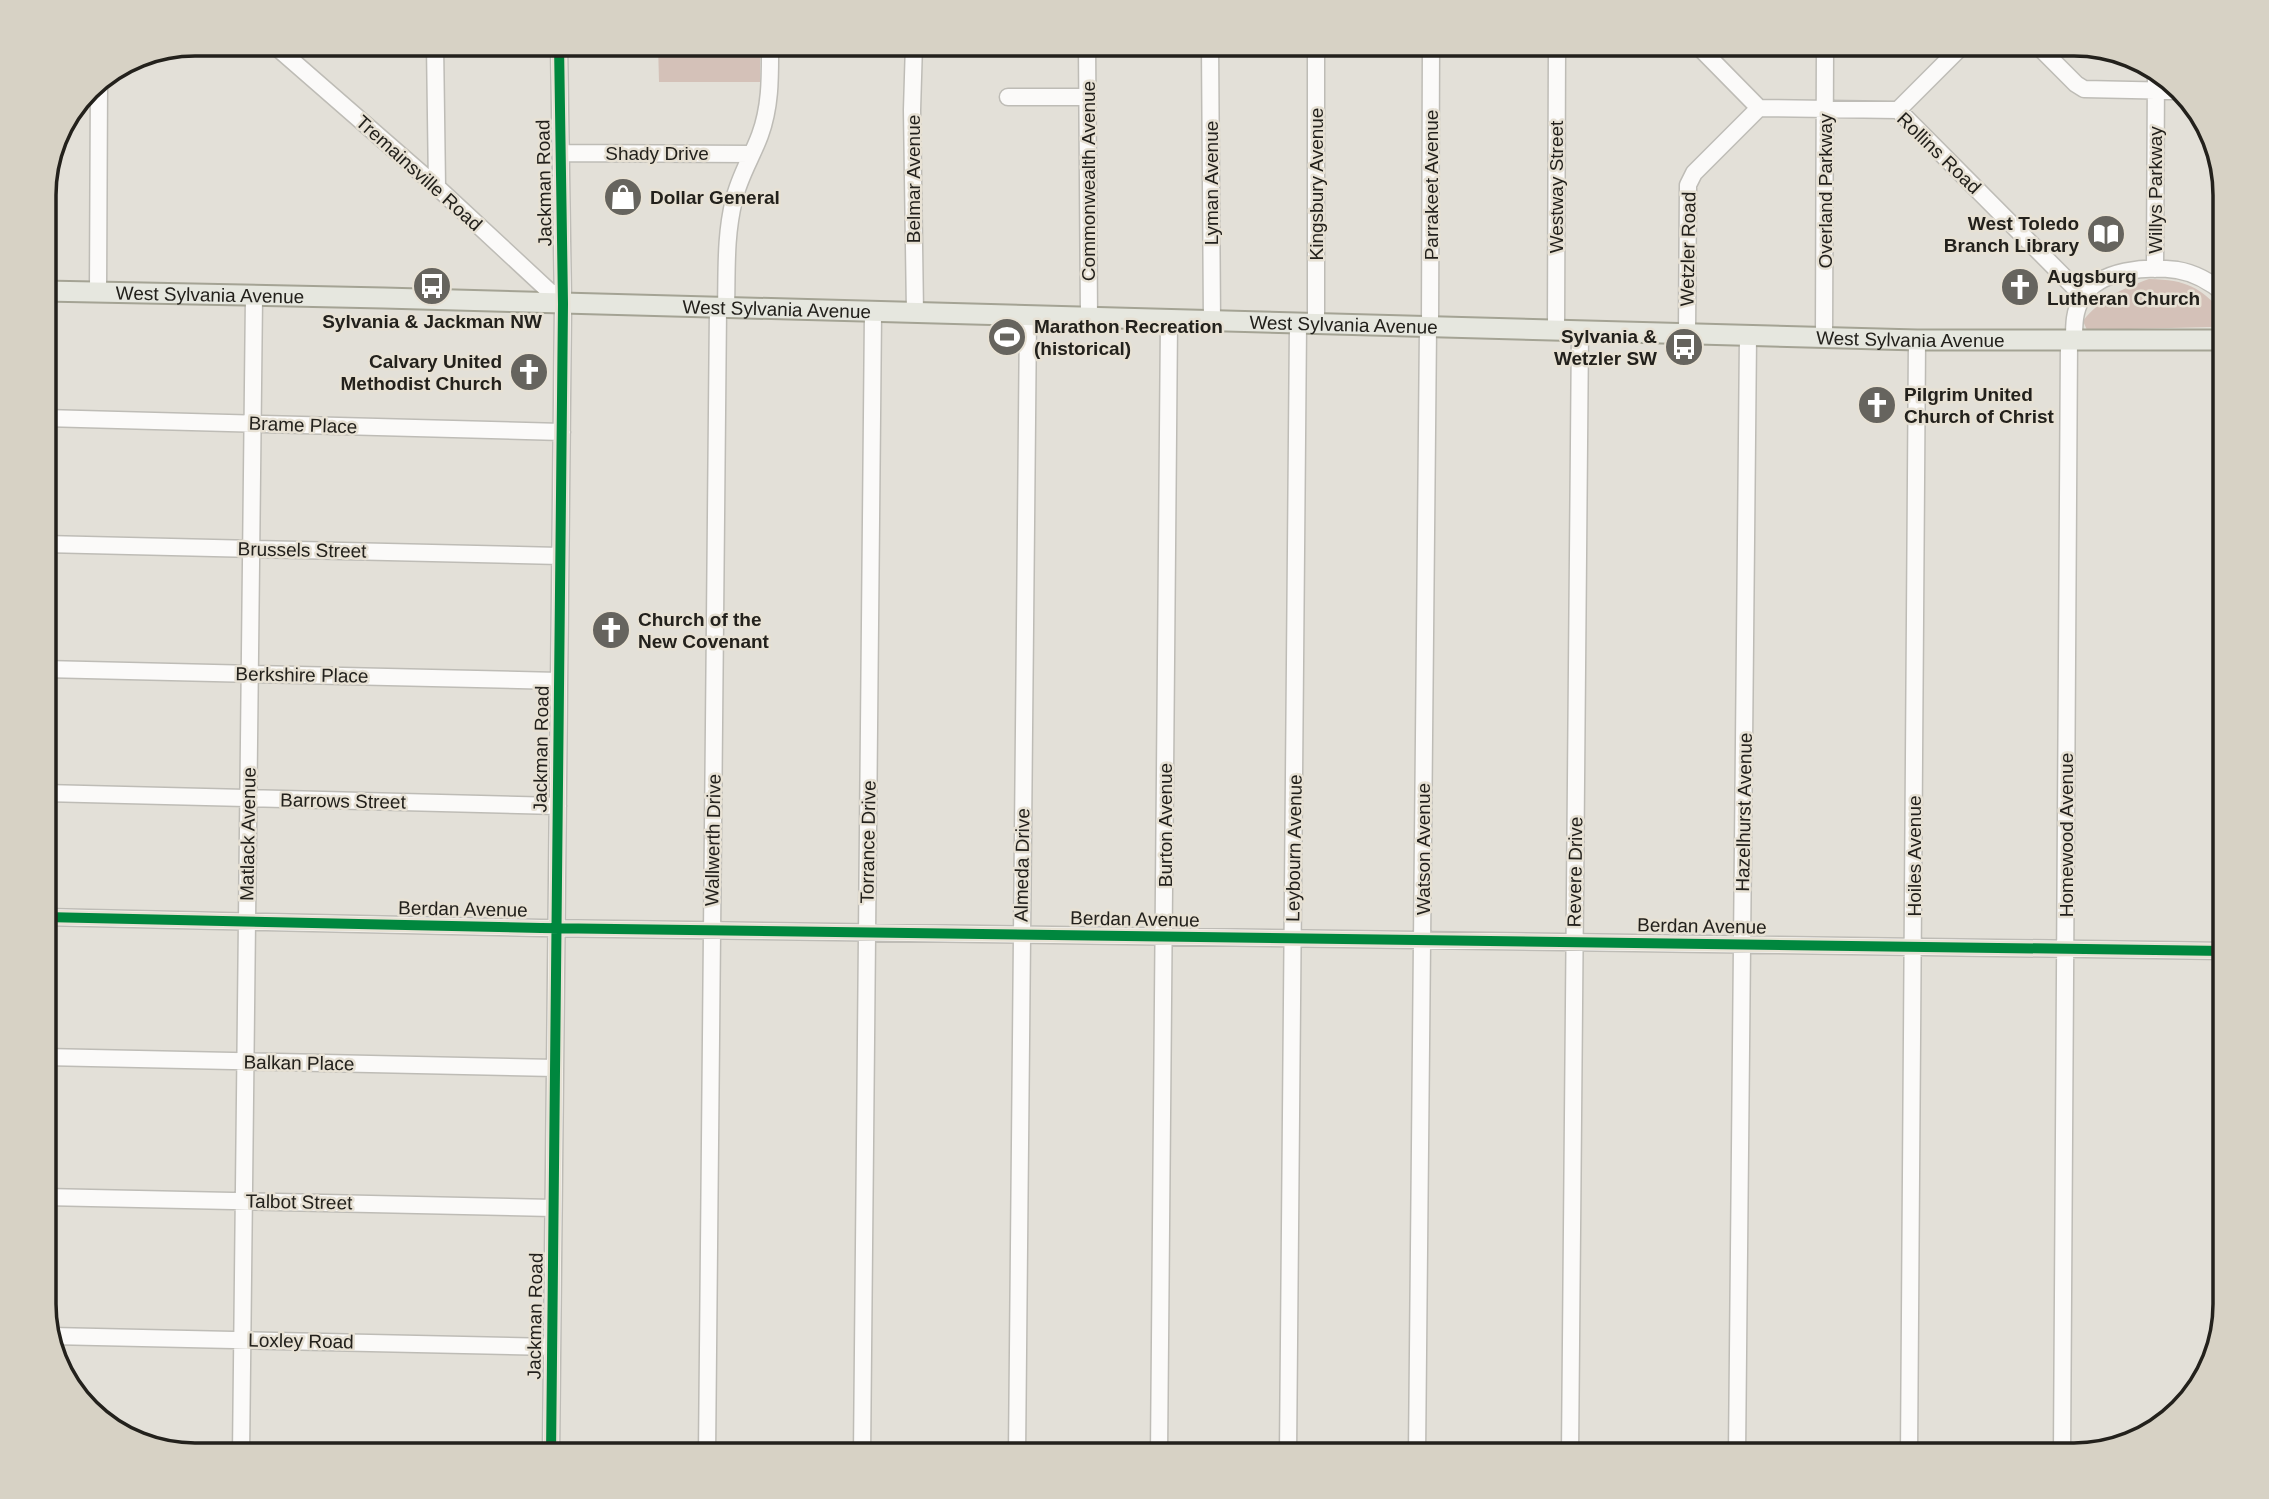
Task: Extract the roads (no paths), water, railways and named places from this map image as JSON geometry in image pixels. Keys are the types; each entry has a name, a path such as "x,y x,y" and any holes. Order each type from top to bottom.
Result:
{"main road":[{"name":"West Sylvania Avenue","path":"56,291 1917,340 2213,340"}],"street":[{"name":"Tremainsville Road","path":"287,56 436,187 563,304"},
{"path":"435,56 436,187"},
{"name":"Jackman Road","path":"551,1443 563,304 559,56"},
{"name":"Wallwerth Drive","path":"707,1443 722,308 727,237 734,196 761,133 771,82 770,56"},
{"name":"Belmar Avenue","path":"914,56 915,313"},
{"name":"Commonwealth Avenue","path":"1087,56 1089,318"},
{"name":"Lyman Avenue","path":"1210,56 1212,322"},
{"name":"Kingsbury Avenue","path":"1307,324 1315,56"},
{"name":"Parrakeet Avenue","path":"1429,327 1431,56"},
{"name":"Westway Street","path":"1556,331 1557,56"},
{"path":"1708,56 1759,108"},
{"name":"Overland Parkway","path":"1824,337 1825,56"},
{"path":"1898,110 1952,56"},
{"path":"2048,56 2084,89 2166,91"},
{"name":"Willys Parkway","path":"2155,269 2156,83"},
{"path":"98,293 99,95"},
{"path":"1009,97 1087,97"},
{"name":"Rollins Road","path":"1759,108 1898,110 2083,296"},
{"name":"Wetzler Road","path":"1687,334 1688,185 1694,173 1759,108"},
{"name":"Shady Drive","path":"561,153 752,154"},
{"path":"2083,296 2105,278 2155,269 2192,274 2213,286"},
{"name":"Matlack Avenue","path":"241,1443 254,296"},
{"name":"Homewood Avenue","path":"2062,1443 2072,340 2076,312 2083,296"},
{"name":"Torrance Drive","path":"862,1443 873,312"},
{"name":"Almeda Drive","path":"1017,1443 1028,316"},
{"name":"Burton Avenue","path":"1159,1443 1169,320"},
{"name":"Leybourn Avenue","path":"1289,1443 1293,938 1307,324"},
{"name":"Watson Avenue","path":"1418,1443 1429,327"},
{"name":"Revere Drive","path":"1570,1443 1580,331"},
{"name":"Hazelhurst Avenue","path":"1737,1443 1748,336"},
{"name":"Hoiles Avenue","path":"1909,1443 1917,340"},
{"name":"Brame Place","path":"56,418 562,432"},
{"name":"Brussels Street","path":"56,544 561,556"},
{"name":"Berkshire Place","path":"56,669 559,681"},
{"name":"Barrows Street","path":"56,793 558,806"},
{"name":"Berdan Avenue","path":"56,917 556,928 2213,951"},
{"name":"Balkan Place","path":"56,1058 555,1068"},
{"name":"Talbot Street","path":"56,1197 553,1208"},
{"name":"Loxley Road","path":"60,1336 552,1347"}],"place":[{"name":"Dollar General","path":"623,197"},
{"name":"West Toledo Branch Library","path":"2106,234"},
{"name":"Sylvania & Jackman NW","path":"432,286"},
{"name":"Augsburg Lutheran Church","path":"2020,287"},
{"name":"Marathon Recreation (historical)","path":"1007,337"},
{"name":"Sylvania & Wetzler SW","path":"1684,347"},
{"name":"Calvary United Methodist Church","path":"529,372"},
{"name":"Pilgrim United Church of Christ","path":"1877,405"},
{"name":"Church of the New Covenant","path":"611,630"}]}
